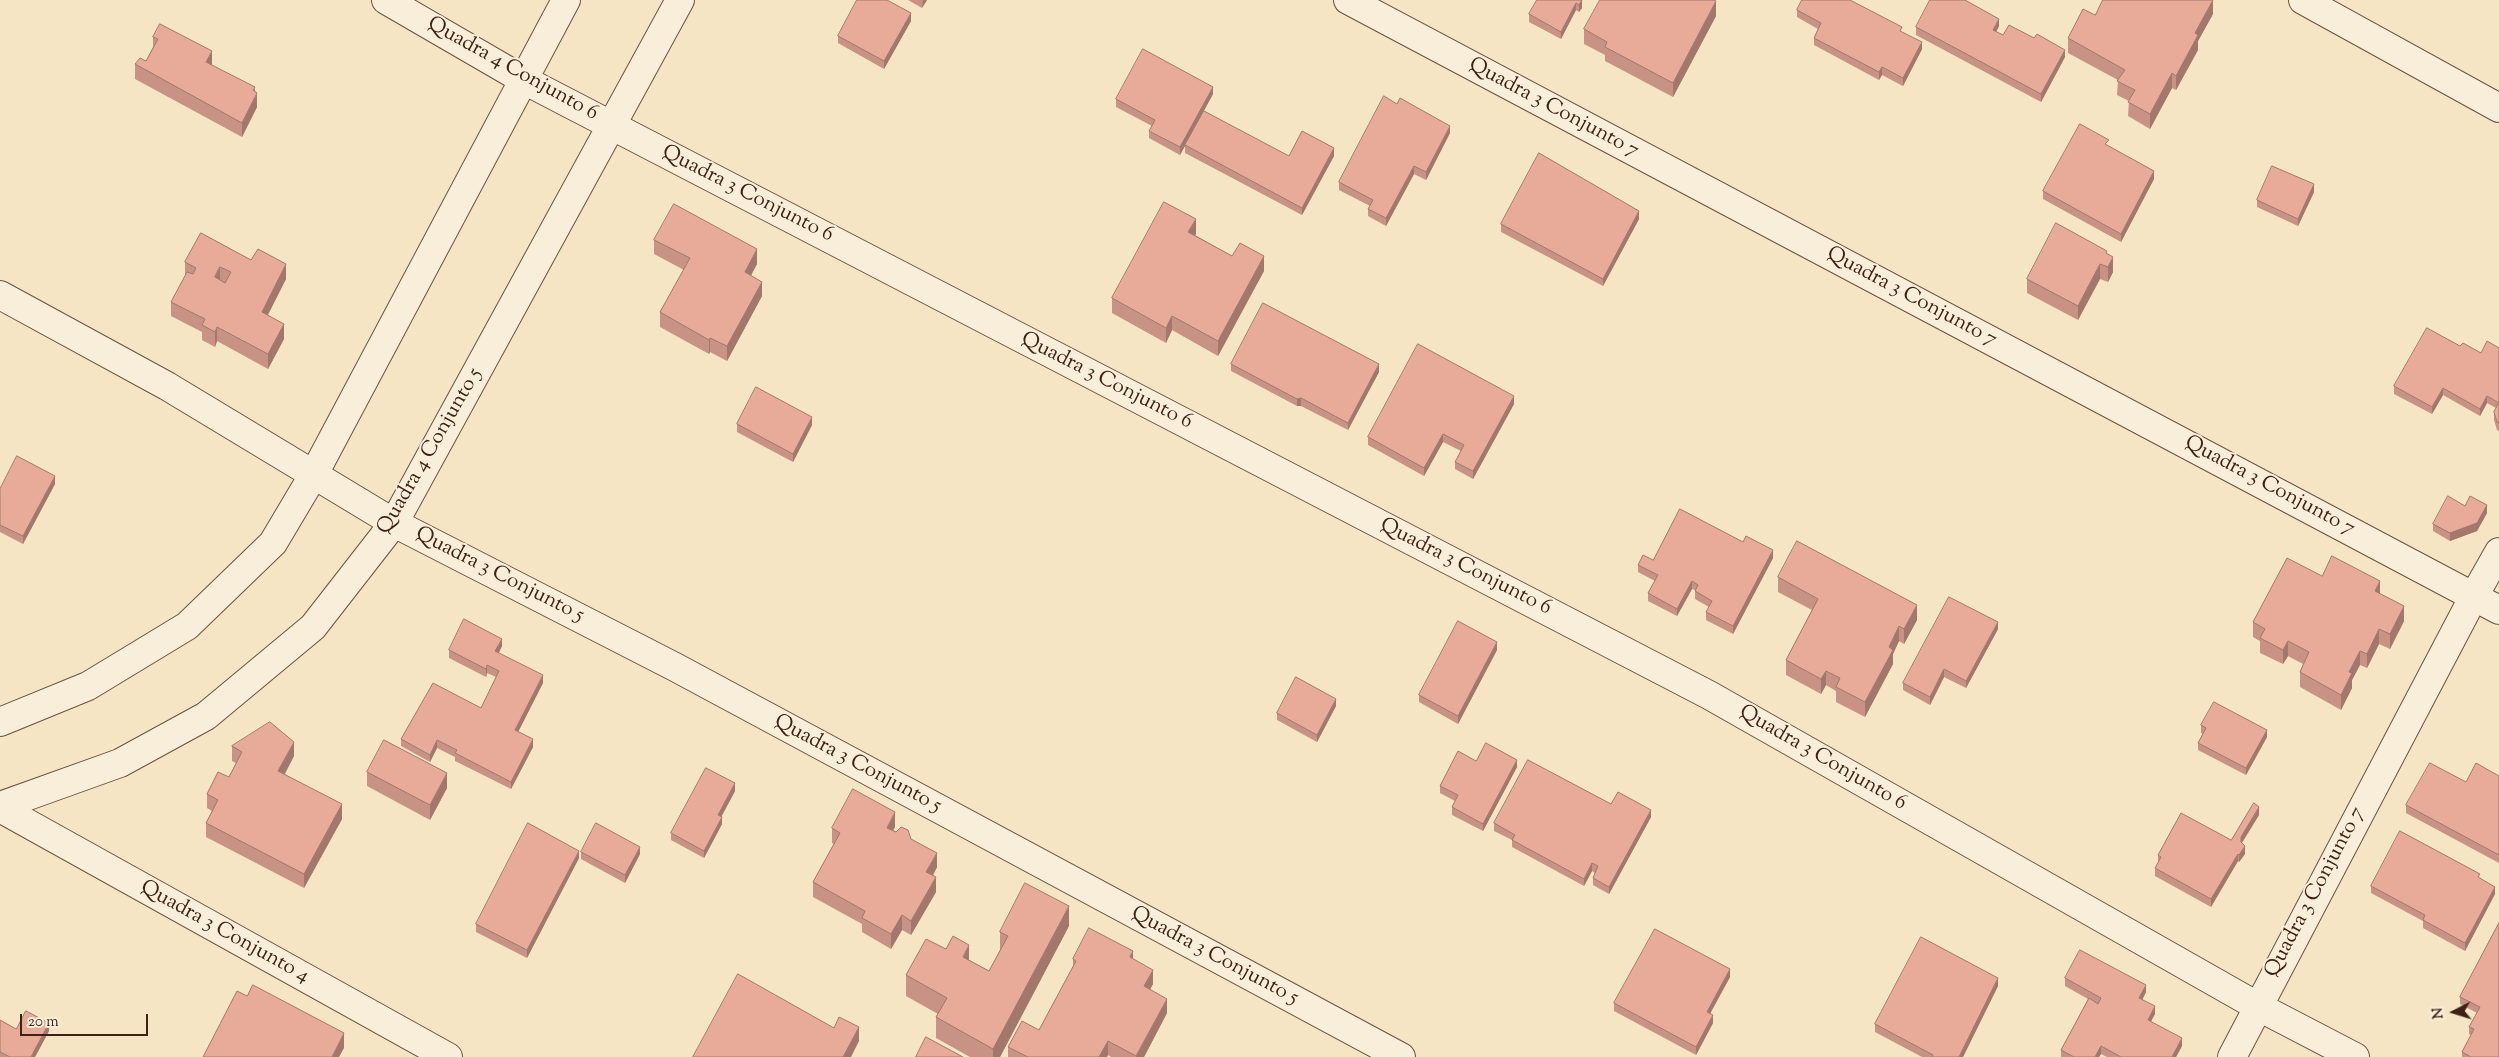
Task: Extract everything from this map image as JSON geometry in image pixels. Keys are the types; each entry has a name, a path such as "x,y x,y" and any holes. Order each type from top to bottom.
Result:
{"street":[{"name":"Quadra 4 Conjunto 6","path":"386,0 524,80 612,125"},
{"path":"0,722 88,686 187,626 274,543 314,474 566,0"},
{"name":"Quadra 4 Conjunto 5","path":"0,807 120,763 206,716 313,627 394,522 680,0"},
{"name":"Quadra 3 Conjunto 7","path":"1348,0 2499,610"},
{"path":"2303,0 2499,108"},
{"name":"Quadra 3 Conjunto 6","path":"612,125 1709,695 2256,1006 2355,1057"},
{"path":"0,295 167,386 314,474"},
{"name":"Quadra 3 Conjunto 5","path":"314,474 394,522 683,671 1401,1057"},
{"name":"Quadra 3 Conjunto 7","path":"2256,1006 2499,552"},
{"name":"Quadra 3 Conjunto 4","path":"0,807 448,1057"},
{"path":"2232,1057 2256,1006"}],"building":[{"path":"857,0 887,0 911,13 884,61 838,36"},
{"path":"1537,0 1582,0 1579,5 1576,3 1561,32 1529,14"},
{"path":"1600,0 1716,1 1673,83 1605,47 1607,42 1584,29"},
{"path":"1802,0 1850,0 1902,27 1900,31 1922,42 1903,78 1882,67 1879,72 1814,38 1821,23 1797,10"},
{"path":"1930,0 1965,0 1999,19 1993,30 2003,35 2009,25 2034,38 2037,34 2065,50 2041,94 1916,27"},
{"path":"2103,0 2213,0 2195,33 2198,35 2176,76 2172,73 2150,114 2128,102 2135,90 2117,81 2125,70 2068,38 2083,9 2095,15"},
{"path":"160,24 212,51 206,62 255,87 253,90 257,93 242,123 135,64 140,58 146,61 158,39 153,37"},
{"path":"1143,49 1213,87 1180,147 1149,131 1155,120 1116,99"},
{"path":"1384,96 1397,104 1400,98 1450,126 1426,172 1414,166 1386,218 1368,209 1373,200 1339,182"},
{"path":"1204,111 1289,156 1302,131 1334,148 1302,208 1185,145"},
{"path":"2080,124 2109,140 2105,144 2154,171 2121,234 2043,191"},
{"path":"1539,153 1639,211 1603,279 1501,224"},
{"path":"2272,166 2314,184 2298,219 2257,200"},
{"path":"1164,202 1196,219 1188,232 1232,256 1240,243 1264,256 1218,341 1172,316 1166,328 1112,298"},
{"path":"674,204 757,249 745,272 762,282 727,346 710,338 709,340 660,312 690,258 654,240"},
{"path":"2056,223 2107,251 2106,253 2113,257 2108,267 2100,264 2078,306 2027,279"},
{"path":"201,233 251,260 258,249 286,264 262,312 284,324 268,354 217,327 215,332 202,325 205,319 171,302 187,272 193,274 196,268 185,262","holes":["220,267 231,272 225,283 215,277"]},
{"path":"1263,303 1379,364 1348,423 1301,398 1297,399 1231,364"},
{"path":"2427,328 2460,346 2463,343 2481,353 2487,341 2499,348 2499,403 2487,396 2480,409 2443,388 2432,407 2394,386"},
{"path":"1418,344 1514,396 1473,471 1455,462 1464,445 1443,434 1424,468 1368,437"},
{"path":"756,387 812,417 793,454 737,424"},
{"path":"2499,403 2499,423 2494,412"},
{"path":"17,456 55,476 23,536 0,525 0,489"},
{"path":"2448,496 2465,506 2470,496 2487,505 2477,523 2450,533 2433,524"},
{"path":"1680,509 1743,542 1746,536 1773,550 1733,626 1706,612 1712,601 1695,591 1698,585 1692,581 1677,609 1648,593 1658,575 1638,565 1643,555 1653,560"},
{"path":"1797,541 1917,605 1904,629 1899,626 1889,647 1893,650 1865,702 1836,687 1840,678 1826,671 1821,679 1786,660 1818,599 1778,577"},
{"path":"2332,556 2380,581 2375,591 2404,606 2390,634 2379,629 2367,654 2360,651 2349,672 2352,673 2341,695 2300,672 2309,652 2288,641 2283,650 2260,638 2265,629 2253,622 2287,558 2322,576"},
{"path":"1949,597 1998,622 1966,681 1944,669 1930,697 1903,683"},
{"path":"464,619 502,639 495,651 543,675 515,730 533,739 511,782 455,753 457,750 437,740 430,755 401,739 433,683 481,708 499,671 487,665 486,669 449,650"},
{"path":"1458,621 1497,642 1458,716 1419,695"},
{"path":"1296,677 1336,699 1317,735 1277,713"},
{"path":"2214,702 2267,730 2246,768 2198,743 2206,728 2201,725"},
{"path":"270,722 294,742 278,771 342,804 304,874 206,823 218,800 207,794 218,772 229,777 242,752 232,746"},
{"path":"384,740 447,773 430,805 367,772"},
{"path":"1486,743 1517,760 1483,824 1452,807 1458,795 1440,786 1458,751 1476,761"},
{"path":"1528,760 1611,804 1618,792 1651,810 1609,887 1593,878 1598,866 1592,863 1584,879 1512,840 1515,835 1494,823"},
{"path":"2430,763 2466,782 2476,763 2499,776 2499,855 2406,805"},
{"path":"706,768 735,783 718,815 722,817 704,851 671,833"},
{"path":"853,789 895,812 887,828 896,832 901,827 908,830 911,839 937,853 926,872 936,877 911,921 902,915 891,934 862,918 865,911 813,882 840,833 832,828"},
{"path":"2254,803 2259,807 2241,837 2241,842 2245,846 2238,854 2211,899 2155,868 2161,857 2158,855 2181,813 2231,840"},
{"path":"528,823 579,851 527,950 476,924"},
{"path":"596,823 640,847 625,875 581,852"},
{"path":"2400,831 2480,874 2478,877 2495,887 2465,943 2423,920 2425,915 2371,886"},
{"path":"1025,883 1069,906 993,1049 936,1017 947,998 906,975 926,939 946,949 953,936 969,945 963,957 989,971 1008,936 1000,932"},
{"path":"2499,923 2499,1057 2471,1057 2462,1052 2474,1029 2469,1027 2480,1007 2460,997"},
{"path":"1089,928 1133,951 1130,957 1153,970 1144,986 1167,999 1136,1056 1108,1041 1099,1057 1028,1057 1008,1047 1022,1021 1039,1030 1076,961 1073,959"},
{"path":"1655,929 1730,969 1707,1012 1713,1015 1696,1047 1614,1003"},
{"path":"1921,937 1998,978 1959,1057 1932,1057 1933,1055 1875,1024"},
{"path":"2080,950 2146,985 2139,998 2155,1006 2148,1020 2182,1038 2172,1057 2121,1057 2101,1046 2095,1057 2074,1057 2061,1050 2089,998 2098,1004 2101,998 2065,978"},
{"path":"738,974 834,1028 839,1017 859,1027 843,1057 693,1057"},
{"path":"253,985 344,1033 332,1057 203,1057 237,991 247,996"},
{"path":"26,1011 49,1023 31,1057 10,1057 0,1052 0,1020 16,1029"},
{"path":"926,1037 963,1057 916,1057"}]}
